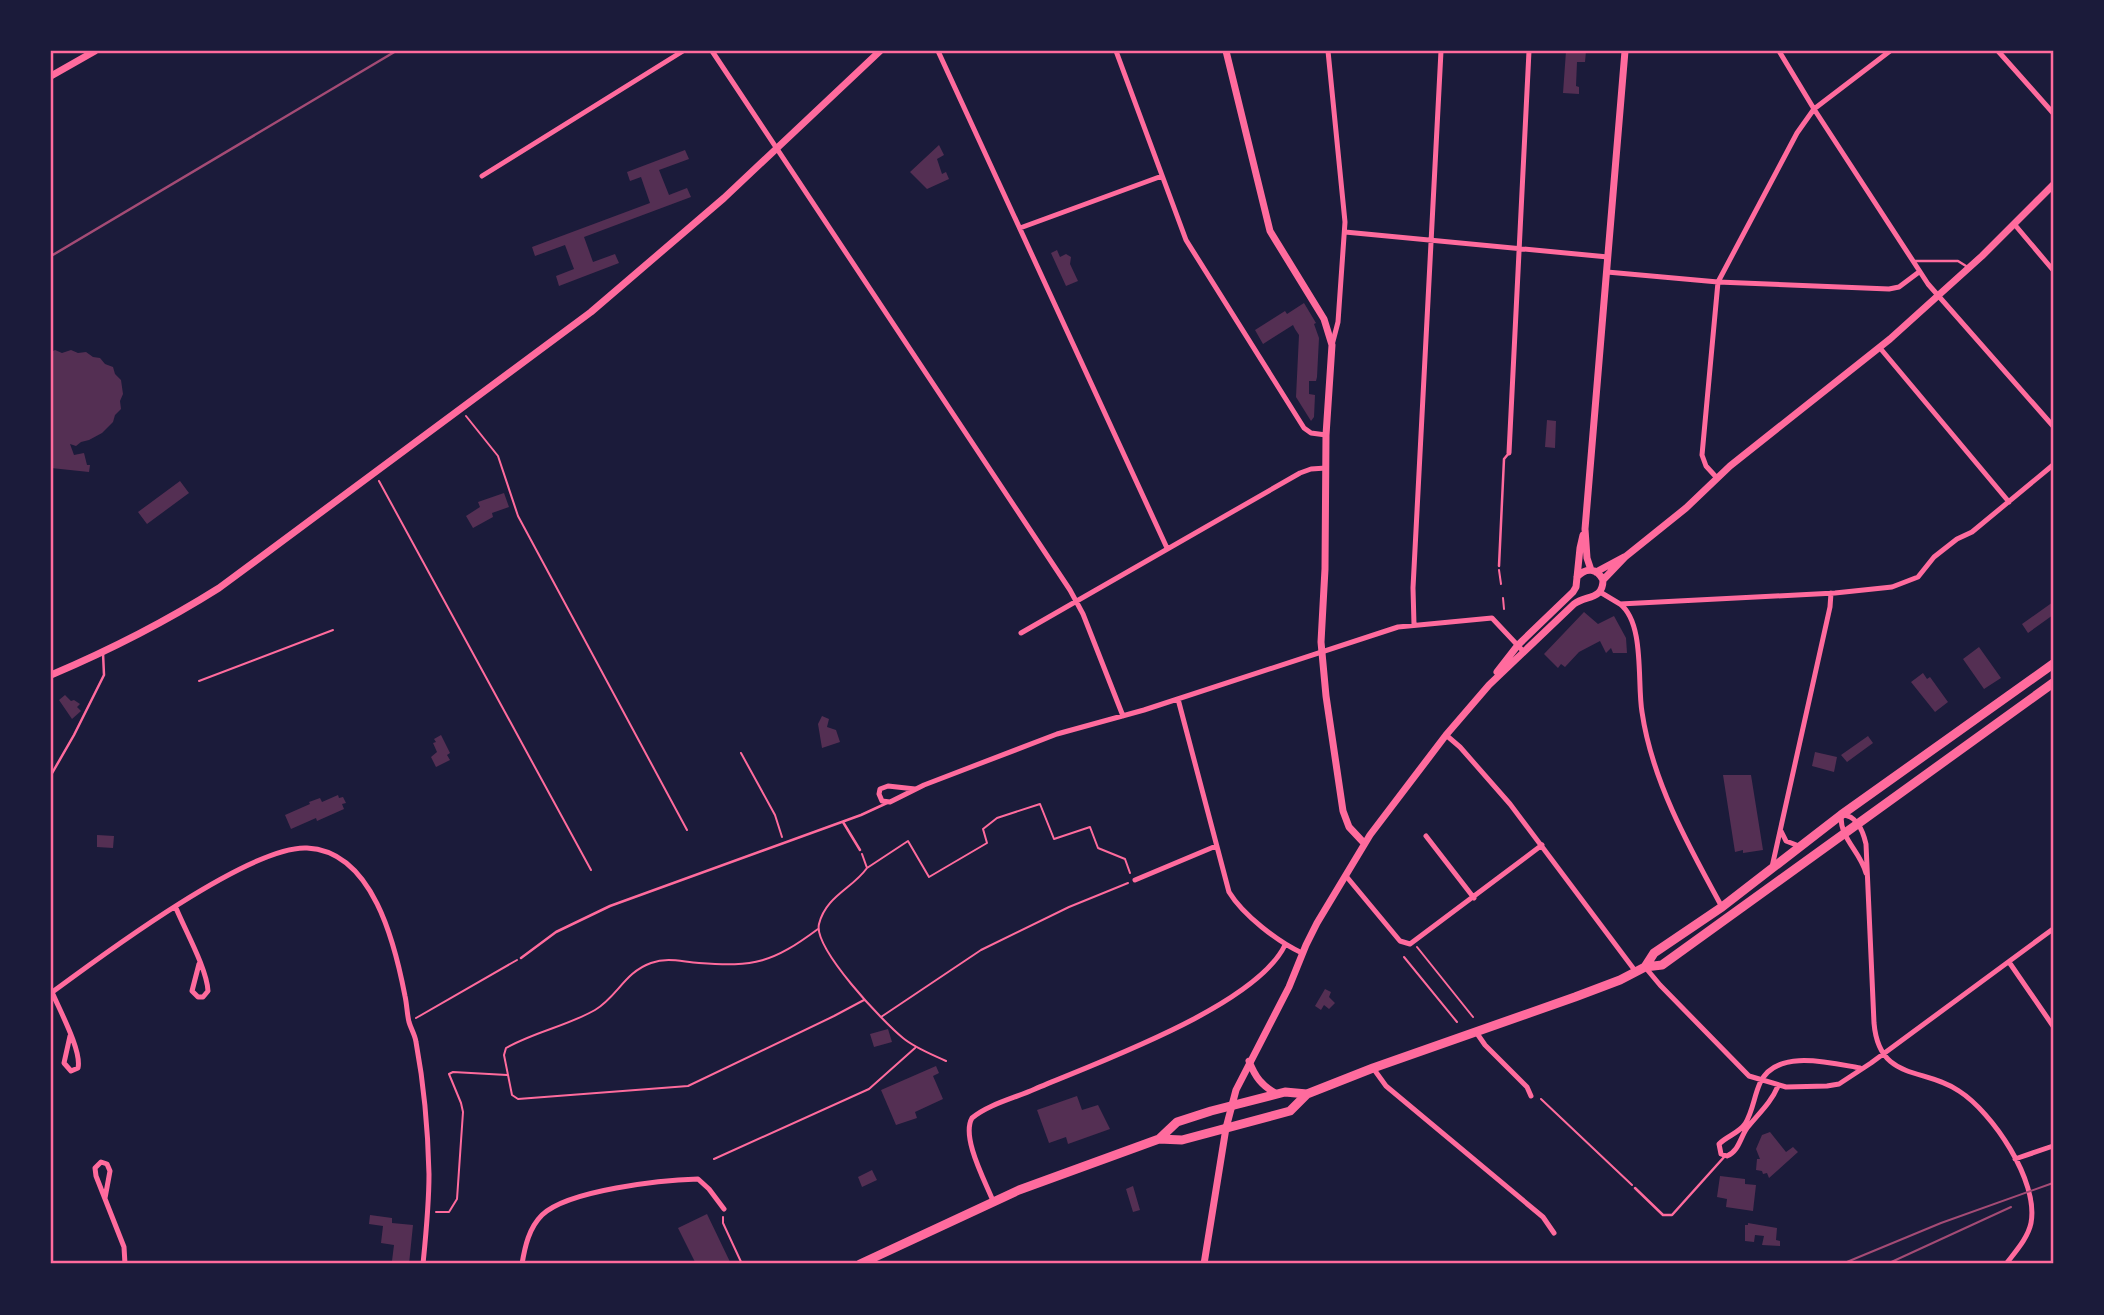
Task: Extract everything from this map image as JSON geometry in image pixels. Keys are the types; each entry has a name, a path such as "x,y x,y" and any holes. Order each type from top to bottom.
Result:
{"main road":[{"path":"1641,969 1654,953 2053,664"},
{"path":"1159,1139 1182,1140 1290,1111 1307,1094 1373,1068 1602,987 1641,969 1662,965 2053,683"},
{"path":"860,1264 993,1201 1159,1139 1177,1122 1285,1092 1307,1094"}],"street":[{"path":"51,76 95,51"},
{"path":"482,176 683,51"},
{"path":"712,51 1076,600 1123,716"},
{"path":"51,675 103,653 174,616 219,588 591,313 724,198 880,51"},
{"path":"938,51 1167,548"},
{"path":"1116,51 1186,240 1304,428 1311,433 1326,435"},
{"path":"1226,51 1270,231 1324,318 1332,345"},
{"path":"1328,51 1345,232 1338,322 1332,345 1326,435 1326,545 1321,651 1343,811 1349,827 1364,843"},
{"path":"1414,625 1413,589 1441,51"},
{"path":"1509,453 1529,51"},
{"path":"1603,580 1593,571 1587,558 1585,529 1625,51"},
{"path":"1779,51 1919,272 2053,426"},
{"path":"1717,478 1706,466 1702,451 1718,282 1797,133 1814,110 1890,51"},
{"path":"1998,51 2053,113"},
{"path":"1020,228 1162,176"},
{"path":"1520,648 1574,604 1600,592 1603,580 1625,557 1686,508 1717,478 1880,348 2015,225 2053,185"},
{"path":"2015,225 2053,270"},
{"path":"1345,232 1608,257"},
{"path":"1607,272 1718,282 1889,289 1899,287 1919,272"},
{"path":"1880,348 2009,502"},
{"path":"1620,604 1831,593 1892,587 1918,577 1934,557 1957,539 1972,532 2053,465"},
{"path":"1021,633 1300,473 1325,468"},
{"path":"1204,1264 1231,1106 1250,1060 1289,987 1317,923 1364,843 1447,735 1520,648 1576,587 1585,529"},
{"path":"1577,577 1584,571 1593,571 1625,557"},
{"path":"1576,587 1585,597"},
{"path":"1600,592 1620,604 1628,611 1632,620 1639,663 1642,713 1663,788 1722,906"},
{"path":"1769,871 1775,861 1831,593"},
{"path":"915,789 883,787 880,798 884,802 890,802 915,789 1028,744 1272,670 1321,651 1398,627 1489,618 1496,621 1520,648"},
{"path":"1178,699 1231,895 1241,907 1285,944 1302,953"},
{"path":"1447,735 1493,784 1641,969 1749,1076 1778,1086 1834,1086 1852,1076 2053,929"},
{"path":"1866,873 1860,856 1843,834 1841,815 1851,816 1866,844 1874,1030 1884,1054 1902,1070 1955,1088 1982,1109 2015,1159 2028,1193 2031,1222 2006,1264"},
{"path":"1781,828 1786,841 1792,845 1803,845"},
{"path":"1426,836 1474,898"},
{"path":"1346,876 1400,941 1413,943 1542,845"},
{"path":"1134,881 1216,846"},
{"path":"70,1036 64,1063 71,1071 78,1068 79,1061 70,1036 51,992 176,908 243,867 288,850 307,848 338,857 355,870 369,889 386,926 416,1041 427,1137 429,1211 423,1264"},
{"path":"176,908 199,964 208,991 203,997 195,995 192,987 198,975 199,964"},
{"path":"993,1201 969,1139 968,1127 972,1118 1123,1052 1220,1004 1255,980 1279,956 1285,944"},
{"path":"2009,962 2053,1026"},
{"path":"1476,1032 1485,1045 1527,1087 1531,1096"},
{"path":"1250,1060 1261,1084 1278,1094"},
{"path":"1778,1086 1734,1152 1724,1156 1719,1151 1719,1144 1744,1125 1761,1080 1777,1064 1834,1063 1860,1068"},
{"path":"1373,1068 1386,1086 1543,1217 1554,1233"},
{"path":"2015,1159 2053,1146"},
{"path":"105,1198 110,1171 107,1164 101,1162 96,1165 95,1171 105,1198 125,1250 125,1264"},
{"path":"523,1264 525,1247 534,1225 543,1214 562,1202 590,1194 698,1180 709,1189 724,1209"}],"lane":[{"path":"1913,263 1919,260 1958,261 1968,269"},
{"path":"1499,566 1504,459 1509,453"},
{"path":"51,775 104,676 103,653"},
{"path":"521,958 577,920 610,906 843,822 890,802"},
{"path":"843,822 860,850"},
{"path":"1635,1188 1663,1215 1672,1215 1724,1156"}],"path":[{"path":"461,410 498,456 518,516 687,830"},
{"path":"375,473 591,870"},
{"path":"1499,566 1500,584"},
{"path":"1503,598 1504,609"},
{"path":"199,681 333,630"},
{"path":"741,753 775,816 785,843"},
{"path":"881,1017 981,950 1069,907 1134,881 1125,859 1098,848 1090,827 1054,839 1040,804 995,819 983,829 987,843 929,877 908,841 867,868 827,905 818,929 822,944 864,1000 881,1017 902,1038 946,1061"},
{"path":"860,850 867,868"},
{"path":"818,929 780,954 760,963 705,964 674,959 643,966 629,975 598,1008 506,1048 504,1055 512,1095 518,1099 688,1086 864,1000"},
{"path":"1417,947 1473,1017"},
{"path":"1405,957 1457,1023"},
{"path":"417,1017 521,958"},
{"path":"714,1159 869,1089 916,1047"},
{"path":"429,1211 449,1212 457,1199 463,1112 449,1074 508,1075"},
{"path":"1541,1099 1635,1188"},
{"path":"724,1209 723,1223 742,1264"}],"building":[{"path":"1566,51 1586,51 1585,62 1577,62 1576,86 1579,87 1579,94 1563,93"},
{"path":"939,145 944,155 937,159 942,174 946,172 949,179 927,189 910,172"},
{"path":"685,150 689,159 659,170 669,195 687,188 691,197 584,237 593,262 615,254 619,263 559,286 556,276 574,269 565,245 535,256 532,247 650,203 641,177 630,181 627,172"},
{"path":"1057,250 1060,257 1066,254 1071,257 1070,264 1078,281 1066,286 1051,253"},
{"path":"1304,303 1316,323 1314,324 1319,338 1317,377 1316,381 1309,381 1309,394 1315,395 1314,417 1311,421 1296,397 1299,335 1293,325 1263,344 1255,330 1285,311 1287,314"},
{"path":"55,350 62,353 71,350 86,352 100,358 113,367 121,380 121,409 113,422 102,433 89,440 76,446 70,444 74,455 84,453 87,465 90,465 89,472 51,468 51,352"},
{"path":"1547,420 1556,421 1555,448 1545,447"},
{"path":"180,481 189,493 147,524 138,512"},
{"path":"504,493 509,507 492,513 493,517 473,528 466,516 480,507 478,502"},
{"path":"2053,602 2053,615 2028,633 2022,624"},
{"path":"1584,612 1598,624 1614,616 1626,638 1627,653 1613,653 1611,648 1606,653 1600,641 1579,652 1565,667 1561,664 1558,668 1544,654"},
{"path":"1979,647 2001,678 1984,689 1963,659"},
{"path":"1923,673 1927,679 1930,677 1948,702 1935,712 1911,682"},
{"path":"65,695 80,704 77,707 81,711 72,719 59,700"},
{"path":"822,716 829,719 827,727 836,730 840,742 822,748 818,724"},
{"path":"441,735 450,753 447,755 450,760 436,767 431,757 437,752 433,743 436,742 434,739"},
{"path":"1868,736 1873,743 1847,762 1841,755"},
{"path":"1815,752 1837,757 1834,772 1812,766"},
{"path":"1723,775 1751,775 1763,850 1735,852"},
{"path":"338,795 339,798 343,797 346,803 342,804 344,809 291,829 285,815 310,804 309,802 320,798 322,802"},
{"path":"97,835 114,836 113,848 97,847"},
{"path":"1325,989 1331,992 1329,997 1335,1003 1329,1009 1324,1005 1321,1010 1315,1006"},
{"path":"888,1029 892,1042 874,1047 870,1034"},
{"path":"936,1066 939,1073 933,1076 943,1099 915,1112 917,1118 896,1125 881,1090"},
{"path":"1077,1096 1082,1110 1098,1105 1110,1129 1068,1144 1066,1137 1049,1143 1037,1110"},
{"path":"1770,1132 1786,1152 1793,1147 1798,1152 1769,1178 1767,1173 1756,1170 1757,1159 1760,1159 1756,1149 1762,1135"},
{"path":"872,1170 877,1180 862,1187 858,1177"},
{"path":"1720,1176 1745,1179 1745,1184 1756,1185 1753,1211 1726,1207 1727,1199 1717,1197"},
{"path":"1133,1186 1140,1210 1133,1212 1126,1189"},
{"path":"707,1214 731,1264 696,1264 678,1228"},
{"path":"370,1215 392,1218 392,1223 413,1225 409,1264 395,1264 396,1261 392,1261 394,1245 381,1243 383,1226 369,1224"},
{"path":"1748,1223 1777,1228 1776,1240 1780,1241 1780,1246 1762,1245 1764,1236 1755,1235 1754,1242 1745,1241 1745,1225"}],"tram line":[{"path":"1842,1264 1941,1223 2053,1183"},
{"path":"1887,1264 2011,1207"}],"railway":[{"path":"51,256 396,51"}]}
